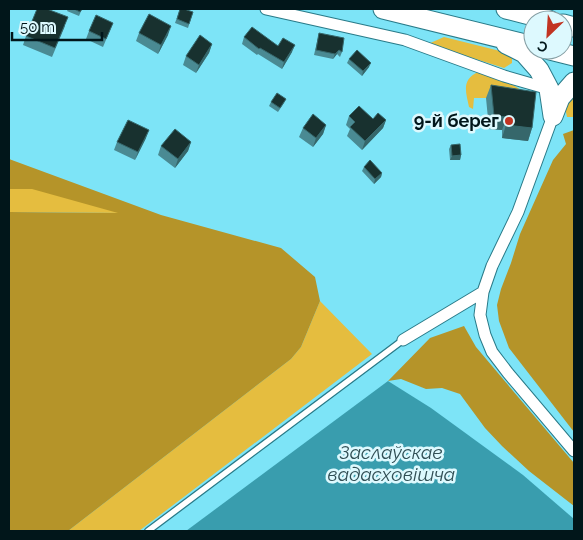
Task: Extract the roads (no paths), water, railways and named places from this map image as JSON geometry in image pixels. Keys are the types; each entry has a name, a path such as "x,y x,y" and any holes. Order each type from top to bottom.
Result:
{"highway":[{"path":"382,9 523,43"},
{"path":"506,9 523,13"},
{"path":"485,33 524,54 539,70 549,89 553,116"},
{"path":"553,116 560,98 574,82"}],"street":[{"path":"266,9 406,40 504,76 549,89"},
{"path":"553,116 518,212 492,266 483,292 480,314 484,336 492,352 574,451"},
{"path":"403,340 483,292"}],"lane":[{"path":"148,531 403,340"}],"water":[{"name":"Заслаўскае вадасховішча","path":"388,381 431,408 523,475 574,519 574,531 186,531"}],"place":[{"name":"9-й берег","path":"509,121"}]}
